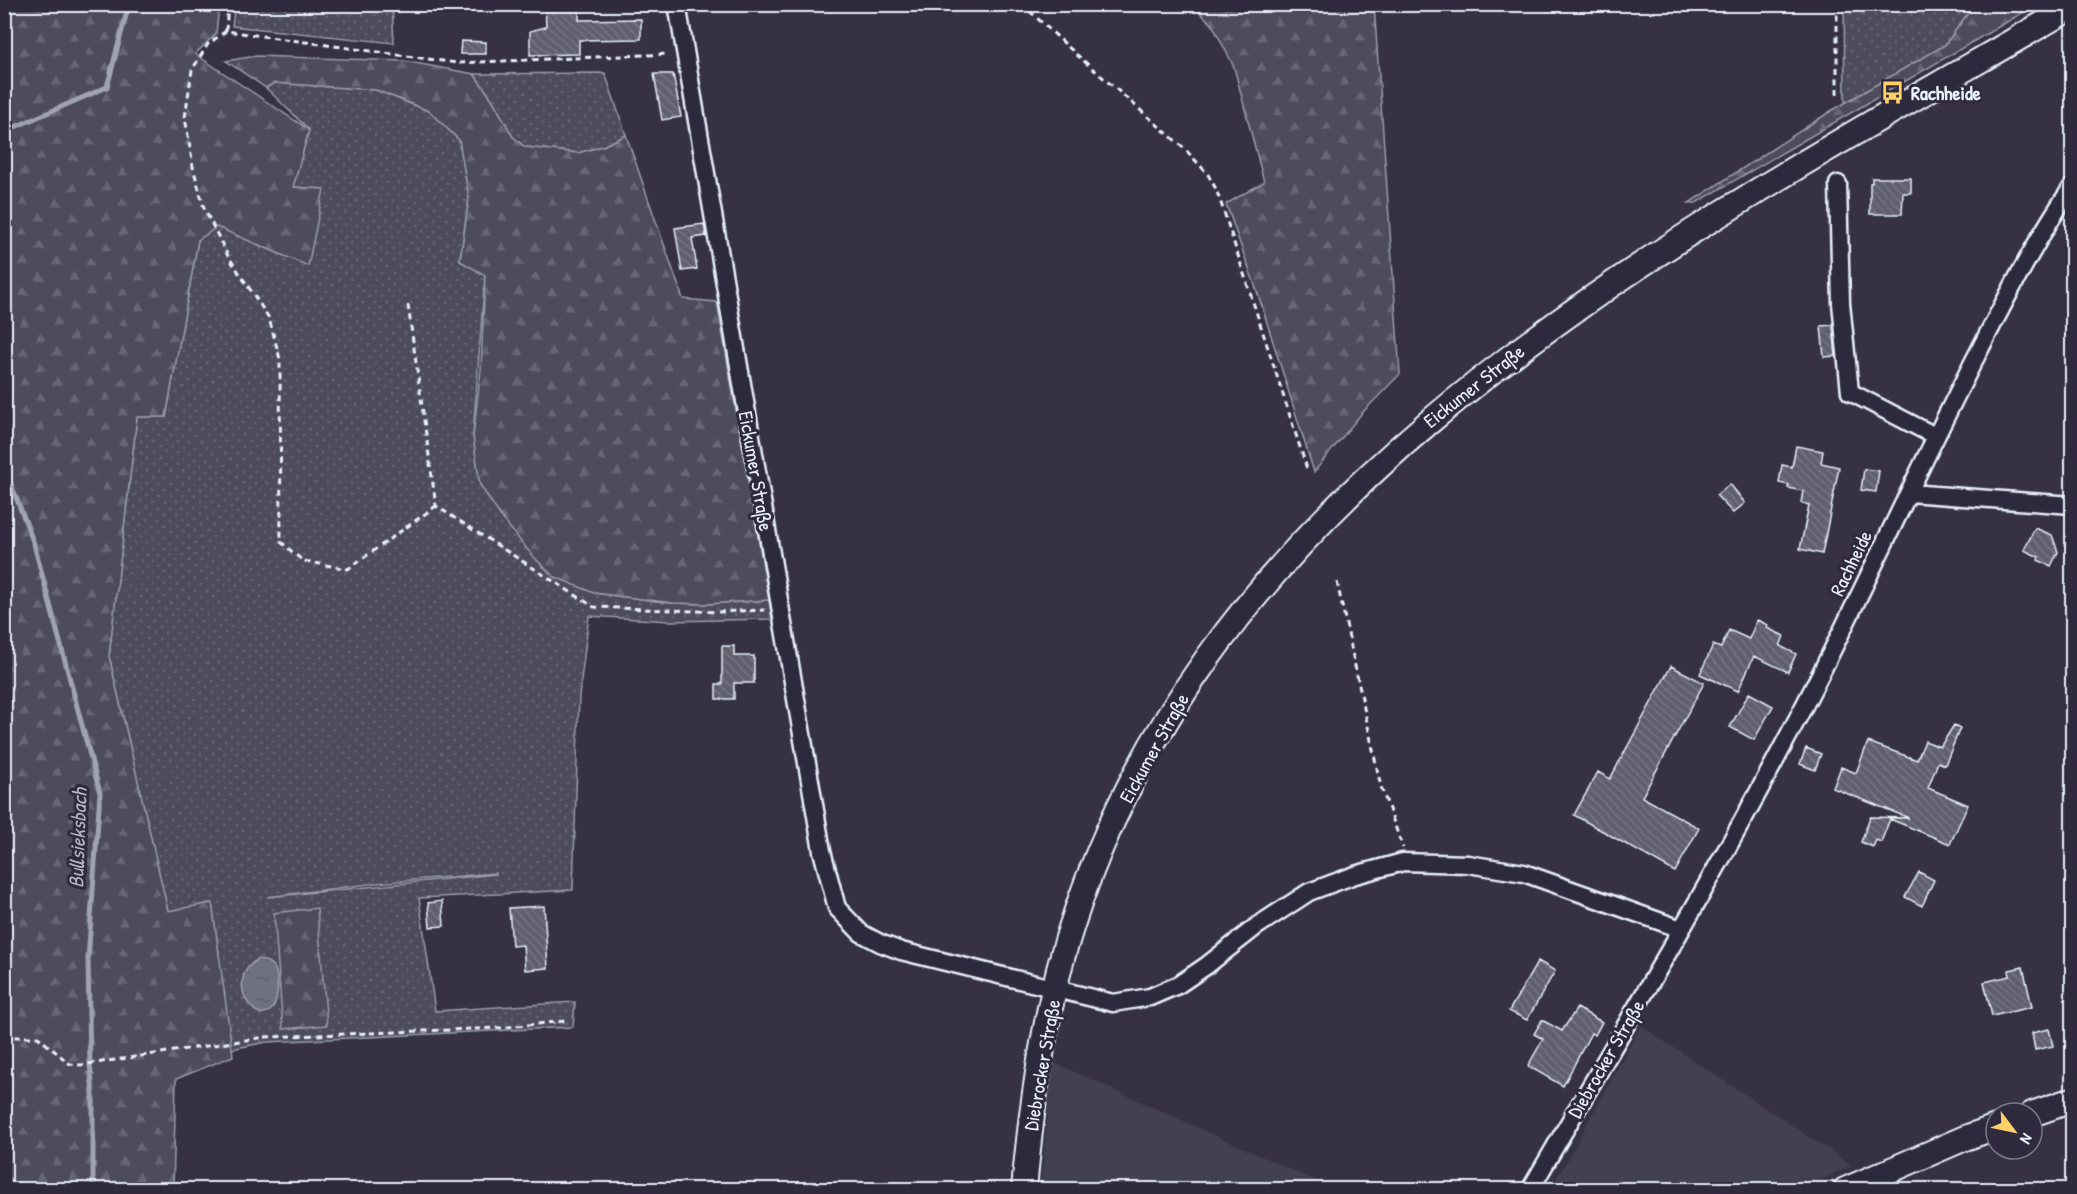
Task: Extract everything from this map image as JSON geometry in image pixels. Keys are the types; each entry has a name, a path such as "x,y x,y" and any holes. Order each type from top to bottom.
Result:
{"main road":[{"name":"Eickumer Straße","path":"1055,989 1064,952 1099,854 1152,745 1183,694 1235,621 1293,552 1355,488 1423,426 1493,369 1565,316 1638,267 1844,140 2073,7"},
{"name":"Diebrocker Straße","path":"1024,1190 1030,1122 1039,1063 1055,989"},
{"path":"2044,1110 2073,1100"},
{"path":"1845,1190 1984,1131"}],"street":[{"name":"Eickumer Straße","path":"678,12 822,851 837,908 861,933 901,951 1055,989"},
{"path":"1838,184 1841,303 1850,392 1935,436"},
{"name":"Rachheide","path":"1804,705 1935,436 2015,281 2053,214 2073,187"},
{"path":"1909,493 2073,506"},
{"name":"Diebrocker Straße","path":"1530,1190 1681,929 1804,705"},
{"path":"1398,864 1468,864 1524,873 1681,929"},
{"name":"Diebrocker Straße","path":"1055,989 1113,1003 1150,997 1178,985 1257,926 1309,892 1355,875 1398,864"}],"path":[{"path":"226,31 228,4"},
{"path":"1022,4 1184,148 1207,173 1223,209 1308,472"},
{"path":"1837,4 1837,99"},
{"path":"436,506 348,569 303,561 281,542 280,359 269,318 228,256 204,208 193,167 185,117 192,70 208,44 226,31 457,63 685,54"},
{"path":"408,305 436,506 594,607 719,612 781,609"},
{"path":"1337,582 1381,788 1402,845 1398,864"},
{"path":"4,1037 38,1037 70,1064 82,1065 266,1037 499,1028 565,1021"}],"shaded area":[{"path":"1641,1026 1852,1165 1803,1189 1551,1189"},
{"path":"1053,1062 1334,1189 1040,1189"}],"green space":[{"path":"5,4 219,5 216,34 195,54 309,130 293,187 324,189 308,266 217,227 198,240 166,417 137,417 109,656 168,911 212,903 233,1056 176,1079 173,1189 5,1189"},
{"path":"235,4 392,5 394,43 232,26"},
{"path":"1195,5 1374,5 1400,374 1362,413 1314,472 1258,294 1226,204 1264,182 1234,67 1212,24 1196,9"},
{"path":"1844,5 1974,5 1945,45 1845,103"},
{"path":"1974,5 2036,5 1696,203 1689,203 1831,111 1945,45"},
{"path":"256,56 404,61 474,74 492,99 513,137 525,147 578,153 603,146 626,135 683,299 717,302 769,600 707,604 673,603 594,593 553,576 532,555 501,517 480,485 473,436 481,369 485,275 460,261 469,198 459,140 429,111 376,90 274,83 266,88 226,61"},
{"path":"605,73 626,135 603,146 578,153 525,147 513,137 492,99 474,74"},
{"path":"274,83 376,90 429,111 459,140 469,197 460,260 485,275 473,436 480,485 594,593 673,603 707,604 769,600 772,619 670,621 589,616 579,696 573,890 419,898 435,1011 575,1002 573,1027 267,1042 231,1049 212,903 168,912 109,656 137,417 166,417 198,240 217,227 308,266 323,189 293,187 309,130 266,88","holes":["496,874 267,897 377,883"]},
{"path":"317,908 327,1025 283,1029 274,913"}],"water":[{"path":"259,959 274,967 278,985 273,1007 261,1014 248,1002 242,986 246,971"}],"building":[{"path":"545,4 579,4 579,20 641,19 641,39 579,40 579,54 530,55 530,31 546,27"},
{"path":"461,41 486,42 486,54 460,54"},
{"path":"654,74 673,74 681,117 662,120"},
{"path":"1872,178 1911,178 1911,193 1903,193 1902,214 1870,214"},
{"path":"704,224 706,236 692,238 697,269 682,271 675,228"},
{"path":"1833,325 1836,356 1824,357 1821,326"},
{"path":"1796,446 1823,451 1821,463 1839,467 1822,554 1800,549 1809,505 1801,503 1803,491 1788,488 1789,485 1779,483 1782,465 1792,467"},
{"path":"1864,469 1879,471 1876,492 1861,490"},
{"path":"1730,484 1745,503 1733,513 1716,495"},
{"path":"2035,528 2052,535 2058,552 2051,566 2024,550"},
{"path":"1757,620 1784,636 1780,646 1796,654 1788,672 1754,656 1738,691 1700,674 1713,645 1721,648 1729,630 1749,639"},
{"path":"722,646 734,646 734,656 754,656 754,683 734,683 734,699 716,699 716,684 722,684"},
{"path":"1671,666 1704,683 1642,797 1699,828 1675,872 1574,815 1598,772 1610,779"},
{"path":"1749,693 1773,706 1754,740 1730,727"},
{"path":"1954,725 1960,728 1945,765 1938,762 1928,788 1968,805 1950,844 1890,819 1881,842 1876,840 1873,847 1861,842 1870,817 1909,818 1833,788 1841,767 1856,773 1868,742 1917,760 1925,741 1940,747"},
{"path":"1806,748 1821,754 1815,770 1800,764"},
{"path":"1919,872 1934,880 1922,906 1905,897"},
{"path":"442,901 444,926 430,927 428,903"},
{"path":"544,906 548,968 525,970 523,945 512,946 509,908"},
{"path":"1538,961 1555,971 1527,1020 1509,1011"},
{"path":"2023,967 2032,1007 1992,1016 1984,982 2010,976 2009,970"},
{"path":"1577,1008 1602,1022 1595,1035 1591,1033 1563,1086 1528,1066 1543,1039 1534,1034 1542,1020 1562,1031"},
{"path":"2049,1029 2053,1046 2035,1050 2032,1033"}],"waterway":[{"name":"Bullsieksbach","path":"4,138 8,130 107,87 129,4"},
{"name":"Bullsieksbach","path":"4,466 34,544 100,793 88,959 90,1064 93,1093 93,1190"}],"place":[{"name":"Rachheide","path":"1893,93"}]}
